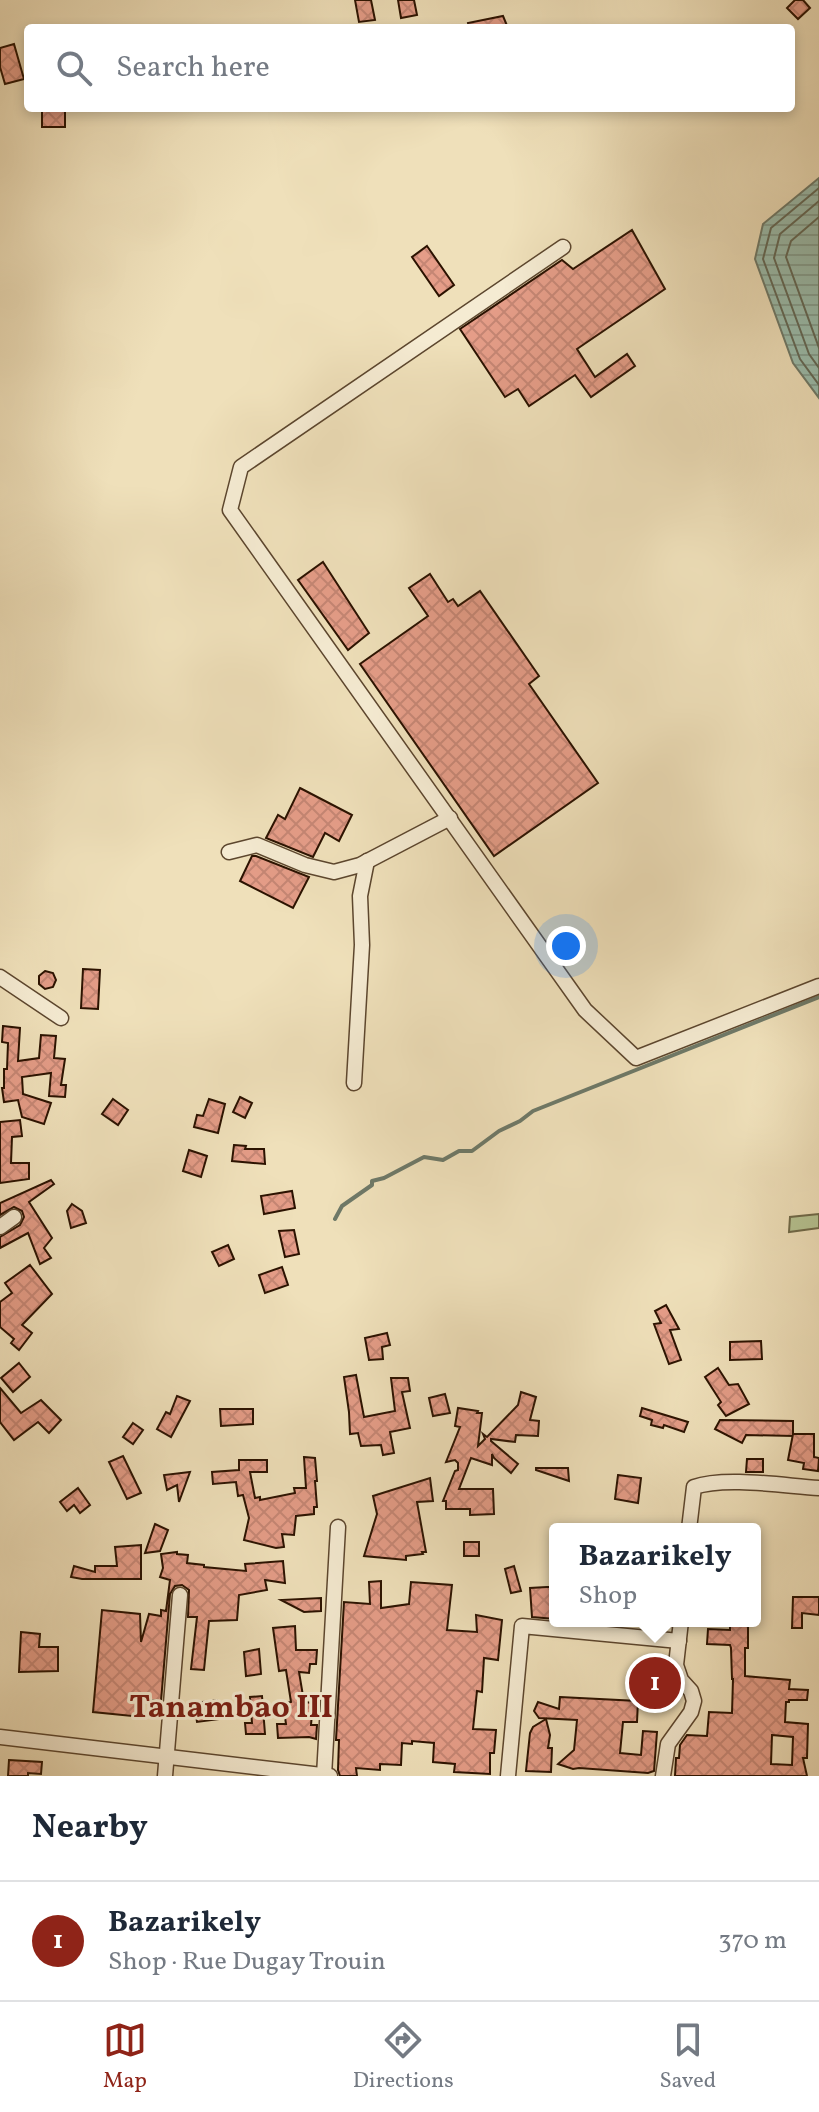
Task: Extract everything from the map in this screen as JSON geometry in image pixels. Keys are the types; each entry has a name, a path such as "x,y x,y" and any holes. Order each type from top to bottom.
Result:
{"street":[{"path":"563,247 241,467 230,510 585,1010 636,1058 819,986"},
{"path":"229,852 257,845 305,865 334,872 367,861 450,818"},
{"path":"354,1083 362,945 360,896 367,861"},
{"path":"0,977 61,1018"},
{"path":"0,1227 14,1217"},
{"path":"690,1523 694,1487 706,1483 819,1488"},
{"path":"0,1737 326,1776 338,1527"},
{"path":"165,1776 180,1595"},
{"path":"508,1776 522,1626 679,1641"},
{"path":"663,1776 668,1744 691,1712 694,1701 676,1665 680,1627"}],"green space":[{"path":"819,1214 819,1228 789,1232 790,1217"}],"water":[{"path":"819,178 819,398 793,363 755,259 763,224"}],"building":[{"path":"355,0 371,0 375,20 359,22"},
{"path":"398,0 414,0 417,15 401,18"},
{"path":"795,0 803,0 810,8 798,19 787,8"},
{"path":"503,16 506,24 468,24"},
{"path":"14,44 24,79 5,84 0,67 0,48"},
{"path":"42,112 65,112 65,127 42,127"},
{"path":"632,230 665,289 577,349 595,377 627,354 635,366 591,397 575,375 529,406 518,389 505,397 460,329 562,260 573,269"},
{"path":"427,246 454,285 439,296 412,257"},
{"path":"323,562 369,633 348,650 298,580"},
{"path":"430,574 448,602 453,599 458,606 480,591 539,676 529,684 598,783 494,856 360,664 428,616 409,588"},
{"path":"300,788 352,815 339,841 325,833 313,857 266,838 278,815 285,819"},
{"path":"252,856 309,877 293,908 240,881"},
{"path":"83,969 100,970 98,1009 81,1008"},
{"path":"45,971 53,973 56,980 53,987 45,989 39,984 39,976"},
{"path":"3,1026 20,1028 18,1061 39,1058 41,1035 56,1036 54,1058 65,1059 61,1085 66,1085 65,1097 49,1096 51,1073 22,1077 23,1094 51,1103 44,1124 22,1117 18,1100 4,1102 2,1088 4,1069 7,1069 8,1043 2,1042"},
{"path":"240,1097 252,1103 245,1118 233,1112"},
{"path":"113,1099 128,1110 118,1125 102,1114"},
{"path":"209,1099 225,1104 218,1133 194,1127 197,1115 203,1116"},
{"path":"20,1120 22,1136 12,1137 11,1163 29,1163 29,1179 0,1183 0,1122"},
{"path":"234,1145 246,1146 245,1149 264,1149 265,1164 232,1161"},
{"path":"189,1150 207,1156 201,1177 183,1171"},
{"path":"51,1180 54,1184 29,1202 52,1238 44,1248 51,1258 40,1264 28,1233 0,1248 0,1237 20,1225 24,1217 22,1211 14,1207 0,1215 0,1203"},
{"path":"292,1191 295,1208 264,1214 261,1196"},
{"path":"72,1204 82,1211 86,1223 71,1228 67,1211"},
{"path":"294,1230 299,1254 285,1257 279,1231"},
{"path":"228,1245 234,1259 219,1266 212,1252"},
{"path":"30,1265 52,1294 22,1325 32,1333 19,1350 11,1343 14,1339 0,1327 0,1302 12,1293 5,1283"},
{"path":"282,1267 288,1285 265,1293 259,1275"},
{"path":"666,1305 679,1329 670,1330 681,1360 669,1364 654,1324 661,1323 655,1311"},
{"path":"387,1333 390,1345 382,1347 383,1359 369,1360 365,1338"},
{"path":"761,1341 762,1359 730,1360 730,1342"},
{"path":"19,1363 30,1377 13,1392 1,1378"},
{"path":"718,1368 729,1385 738,1384 749,1404 726,1416 705,1377"},
{"path":"356,1375 364,1417 395,1411 391,1378 408,1378 410,1391 402,1392 410,1428 390,1432 394,1453 383,1455 381,1445 361,1446 358,1433 350,1434 344,1377"},
{"path":"0,1388 21,1413 41,1400 61,1420 49,1433 38,1422 14,1440 0,1422"},
{"path":"521,1392 536,1397 530,1420 539,1421 538,1436 516,1435 515,1442 491,1439 518,1464 511,1473 492,1454 492,1465 471,1458 459,1489 493,1489 494,1514 470,1515 470,1509 446,1509 446,1501 443,1501 458,1470 455,1460 446,1462 460,1427 455,1426 458,1408 482,1413 478,1446 485,1439 483,1434 487,1437 518,1405"},
{"path":"445,1394 450,1413 433,1416 429,1398"},
{"path":"177,1396 190,1401 171,1437 157,1429 166,1412 170,1414"},
{"path":"642,1408 688,1422 684,1432 664,1425 663,1428 651,1425 652,1420 640,1416"},
{"path":"220,1409 253,1409 253,1424 221,1426"},
{"path":"720,1420 793,1421 793,1436 746,1435 742,1443 715,1429"},
{"path":"133,1423 143,1430 133,1444 123,1437"},
{"path":"793,1434 814,1434 814,1457 819,1458 818,1471 803,1469 804,1463 788,1460"},
{"path":"123,1456 141,1493 127,1499 109,1462"},
{"path":"304,1457 315,1458 317,1507 314,1507 314,1514 296,1516 294,1535 282,1534 284,1547 244,1540 249,1518 243,1495 238,1496 236,1482 213,1484 212,1472 239,1470 239,1460 267,1460 267,1472 250,1472 255,1498 260,1497 260,1500 295,1493 294,1488 306,1488"},
{"path":"747,1459 763,1459 763,1472 746,1472"},
{"path":"568,1468 569,1481 536,1470"},
{"path":"190,1472 179,1502 177,1485 167,1490 164,1475"},
{"path":"618,1475 641,1478 638,1503 615,1499"},
{"path":"430,1478 433,1501 417,1502 426,1552 406,1556 406,1560 364,1556 377,1514 373,1496"},
{"path":"78,1488 90,1505 80,1513 74,1505 67,1511 60,1502"},
{"path":"155,1524 168,1530 160,1551 145,1553"},
{"path":"464,1542 479,1542 479,1556 464,1556"},
{"path":"141,1545 141,1579 71,1577 74,1566 95,1572 95,1566 117,1566 115,1547"},
{"path":"177,1552 188,1555 187,1563 246,1571 245,1564 283,1561 285,1583 265,1580 267,1590 239,1595 237,1620 209,1621 204,1670 191,1669 197,1617 188,1617 189,1590 182,1585 175,1586 170,1594 161,1701 143,1699 142,1717 93,1712 102,1610 140,1614 141,1642 149,1614 161,1616 161,1610 166,1611 170,1580 160,1577 163,1568 161,1554"},
{"path":"514,1566 521,1591 511,1593 505,1569"},
{"path":"381,1581 381,1608 409,1604 411,1582 452,1585 447,1630 477,1632 476,1615 502,1620 498,1660 484,1658 482,1692 477,1691 473,1729 496,1730 494,1753 490,1753 490,1774 454,1772 455,1764 433,1762 434,1743 412,1741 412,1744 402,1743 401,1765 380,1764 380,1770 356,1768 357,1776 340,1776 339,1740 336,1740 344,1602 370,1604 369,1582"},
{"path":"549,1587 549,1618 532,1617 530,1588"},
{"path":"793,1597 819,1597 819,1615 802,1613 802,1628 792,1628"},
{"path":"321,1598 321,1611 304,1612 281,1600"},
{"path":"295,1626 296,1650 317,1650 316,1664 310,1664 309,1673 299,1672 304,1702 313,1703 311,1725 317,1725 316,1739 278,1738 277,1724 286,1724 283,1703 291,1702 286,1670 279,1671 273,1628"},
{"path":"748,1627 745,1676 790,1680 789,1689 808,1690 807,1700 786,1702 785,1722 808,1724 807,1758 803,1758 807,1776 675,1776 676,1758 679,1758 680,1745 687,1735 707,1736 709,1712 732,1713 731,1648 730,1645 707,1644 708,1629","holes":["772,1735 793,1737 792,1765 771,1764"]},
{"path":"21,1632 40,1634 39,1647 58,1647 58,1671 19,1672"},
{"path":"259,1649 261,1674 246,1676 244,1652"},
{"path":"262,1696 265,1734 246,1734 245,1723 252,1723 250,1697"},
{"path":"560,1697 638,1701 637,1722 623,1722 620,1753 641,1755 643,1731 657,1732 654,1771 573,1769 558,1764 574,1750 577,1720 539,1718 534,1711 538,1702 559,1709"},
{"path":"217,1700 220,1719 197,1722 194,1703"},
{"path":"546,1719 550,1735 548,1748 552,1748 551,1772 526,1771 530,1733 533,1727"},
{"path":"9,1760 42,1762 41,1774 8,1776"}],"waterway":[{"path":"335,1219 342,1206 372,1185 372,1181 424,1157 443,1160 459,1151 472,1151 533,1111 819,997"}],"place":[{"name":"Bazarikely","path":"655,1683"}],"district":[{"name":"Tanambao III","path":"231,1709"}]}
